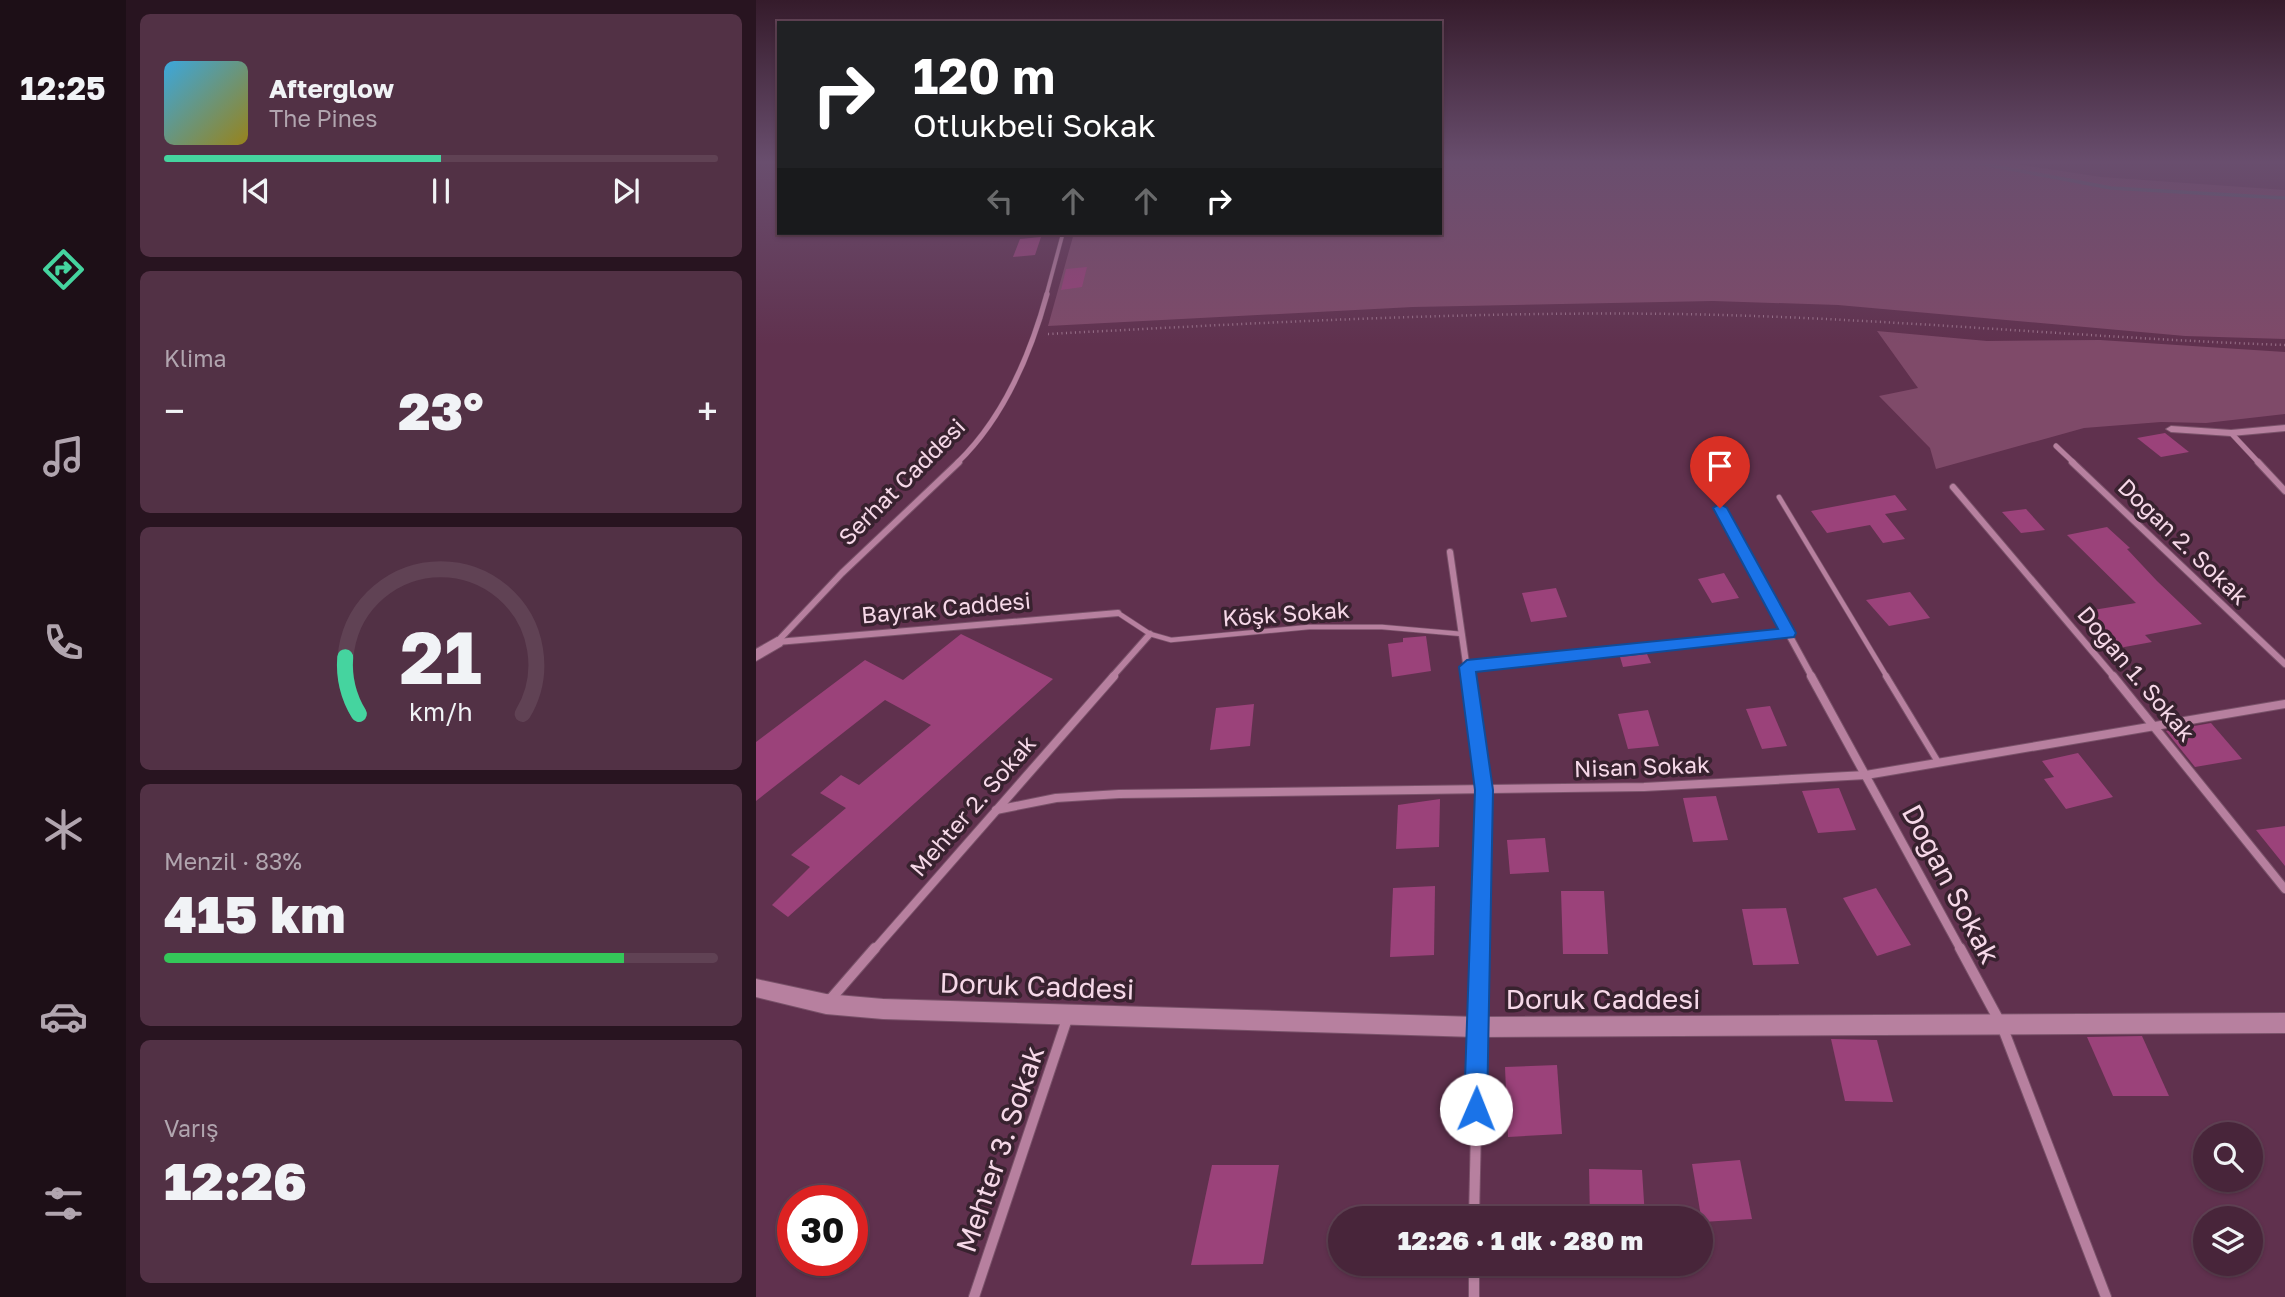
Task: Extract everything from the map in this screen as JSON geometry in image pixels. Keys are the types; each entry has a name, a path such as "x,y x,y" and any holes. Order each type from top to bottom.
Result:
{"street":[{"name":"Serhat Caddesi","path":"756,656 777,642 842,573 974,447 1000,409 1031,349 1062,235"},
{"path":"2171,429 2231,433 2285,428"},
{"path":"2231,433 2285,491"},
{"name":"Doğan 2. Sokak","path":"2056,446 2285,664"},
{"name":"Doğan 1. Sokak","path":"1953,487 2155,725 2285,888"},
{"name":"Doğan Sokak","path":"1720,508 2002,1026 2106,1297"},
{"path":"1450,552 1484,790 1476,1027 1474,1206"},
{"name":"Bayrak Caddesi","path":"777,642 1118,613"},
{"path":"1467,667 1788,633"},
{"name":"Mehter 2. Sokak","path":"826,1004 1150,634"},
{"path":"756,641 777,642"},
{"name":"Nisan Sokak","path":"996,810 1056,798 1119,794 1698,785 1866,775 2285,704"},
{"name":"Doruk Caddesi","path":"756,988 826,1004 883,1009 1476,1027 2285,1023"},
{"name":"Mehter 3. Sokak","path":"974,1297 1069,1014"},
{"path":"1474,1276 1474,1297"}],"lane":[{"path":"1779,497 1938,762"},
{"name":"Köşk Sokak","path":"1118,613 1150,634 1188,640 1309,627 1462,634"}],"path":[{"path":"1035,334 1330,320 1622,313 1764,316 2285,345"}],"shaded area":[{"path":"1442,224 2285,224 2285,339 2185,336 1838,305 1713,301 1413,307 1048,326 1073,235 1442,235"},
{"path":"1877,331 1987,341 2100,340 2285,352 2285,414 2206,423 2161,422 2084,428 1936,469 1930,448 1879,396 1918,388"}],"building":[{"path":"1041,237 1035,255 1013,257 1020,239"},
{"path":"1087,267 1082,287 1061,290 1066,269"},
{"path":"2165,433 2189,452 2161,457 2137,438"},
{"path":"1895,495 1907,510 1885,514 1905,539 1883,543 1870,525 1827,533 1811,511"},
{"path":"2026,509 2045,530 2021,533 2002,512"},
{"path":"2107,527 2202,624 2145,635 2152,642 2119,648 2087,611 2136,603 2067,535"},
{"path":"1724,573 1739,598 1712,603 1698,579"},
{"path":"1556,588 1567,617 1531,622 1522,593"},
{"path":"1910,592 1930,618 1889,626 1866,600"},
{"path":"961,634 1053,679 788,917 772,905 810,867 791,855 846,808 820,793 841,775 859,785 931,725 885,700 756,801 756,742 865,660 903,680"},
{"path":"1426,636 1431,671 1392,677 1388,644 1403,642 1403,638"},
{"path":"1647,654 1651,663 1623,667 1620,657"},
{"path":"1254,704 1250,746 1210,750 1216,708"},
{"path":"1770,706 1787,746 1762,749 1746,709"},
{"path":"1648,710 1659,746 1628,749 1618,714"},
{"path":"2211,723 2242,759 2195,767 2166,731"},
{"path":"2078,753 2113,797 2066,809 2044,779 2054,777 2042,761"},
{"path":"1839,788 1856,830 1818,833 1802,791"},
{"path":"1716,796 1728,840 1693,842 1683,798"},
{"path":"1440,799 1439,847 1396,849 1398,805"},
{"path":"2285,826 2285,866 2256,830"},
{"path":"1545,838 1549,872 1510,874 1507,840"},
{"path":"1435,886 1434,955 1390,957 1393,888"},
{"path":"1876,888 1911,945 1877,956 1843,898"},
{"path":"1561,891 1604,891 1608,954 1563,954"},
{"path":"1786,908 1799,964 1753,965 1742,909"},
{"path":"2142,1036 2169,1096 2113,1096 2087,1037"},
{"path":"1831,1039 1877,1040 1893,1102 1845,1101"},
{"path":"1557,1065 1562,1134 1508,1137 1505,1067"},
{"path":"1740,1160 1752,1219 1713,1221 1713,1206 1699,1206 1692,1164"},
{"path":"1212,1165 1279,1165 1263,1264 1191,1265"},
{"path":"1589,1169 1642,1170 1644,1206 1590,1206"}],"route":[{"path":"1476,1109 1484,790 1467,667 1788,633 1720,508"}]}
